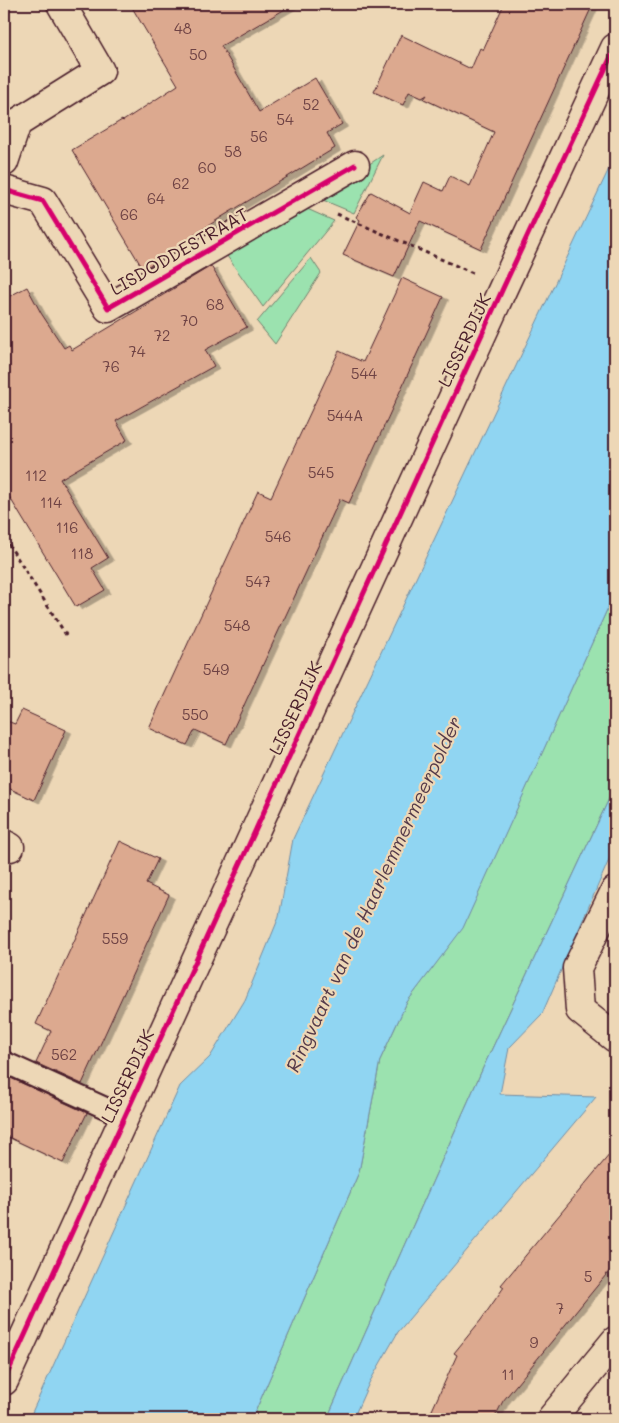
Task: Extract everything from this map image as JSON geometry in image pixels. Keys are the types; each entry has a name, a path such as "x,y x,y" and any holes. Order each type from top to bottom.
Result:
{"street":[{"path":"4,162 17,123 100,71 61,4"},
{"name":"LISSERDIJK","path":"4,1381 504,286 615,48"},
{"name":"LISDODDESTRAAT","path":"4,190 43,201 108,308 355,165"},
{"path":"615,891 577,968 580,1010 615,1038"},
{"path":"551,1419 615,1341"}],"lane":[{"path":"4,1062 124,1116"}],"path":[{"path":"298,198 504,286"},
{"path":"4,537 68,638"}],"green space":[{"path":"383,155 354,213 318,198"},
{"path":"305,208 334,221 263,307 227,256"},
{"path":"311,258 321,273 275,344 257,322"},
{"path":"615,592 615,786 483,1068 327,1419 252,1419 359,1172 380,1060 407,1002 463,927"}],"water":[{"name":"Ringvaart van de Haarlemmermeerpolder","path":"615,156 615,592 463,928 407,1002 380,1060 359,1172 252,1419 29,1419 180,1086 210,1057 245,1000 279,917 293,839"},
{"path":"615,786 615,846 542,1014 509,1048 500,1094 596,1097 398,1332 369,1383 353,1419 327,1419 483,1068"}],"building":[{"path":"130,4 294,4 221,46 259,112 315,78 342,124 327,133 335,148 220,218 193,236 196,239 143,269 72,150 123,121 178,85"},
{"path":"504,4 593,4 481,249 420,221 394,277 343,255 360,220 356,217 371,192 410,213 424,182 443,191 450,176 470,186 494,132 424,99 427,95 422,98 409,92 403,105 374,92 401,35 471,69 480,48 483,50"},
{"path":"211,266 247,327 205,350 214,366 116,421 127,440 60,479 108,558 92,568 105,590 76,607 4,488 4,299 27,287 41,313 64,348 69,345 72,350"},
{"path":"402,278 443,297 349,503 340,499 226,744 195,730 187,745 149,728 258,491 271,497 339,351 363,362"},
{"path":"22,710 66,730 34,800 4,786 4,720 15,724"},
{"path":"120,841 158,859 146,884 169,895 82,1084 36,1063 51,1031 36,1024"},
{"path":"4,1075 87,1113 63,1163 4,1135"},
{"path":"615,1148 615,1264 503,1401 494,1419 428,1419 457,1355 454,1353 481,1320 504,1287 501,1285"}],"cycle path":[{"path":"4,1381 504,286 615,48"},
{"path":"4,190 43,201 108,308 355,165"}]}
